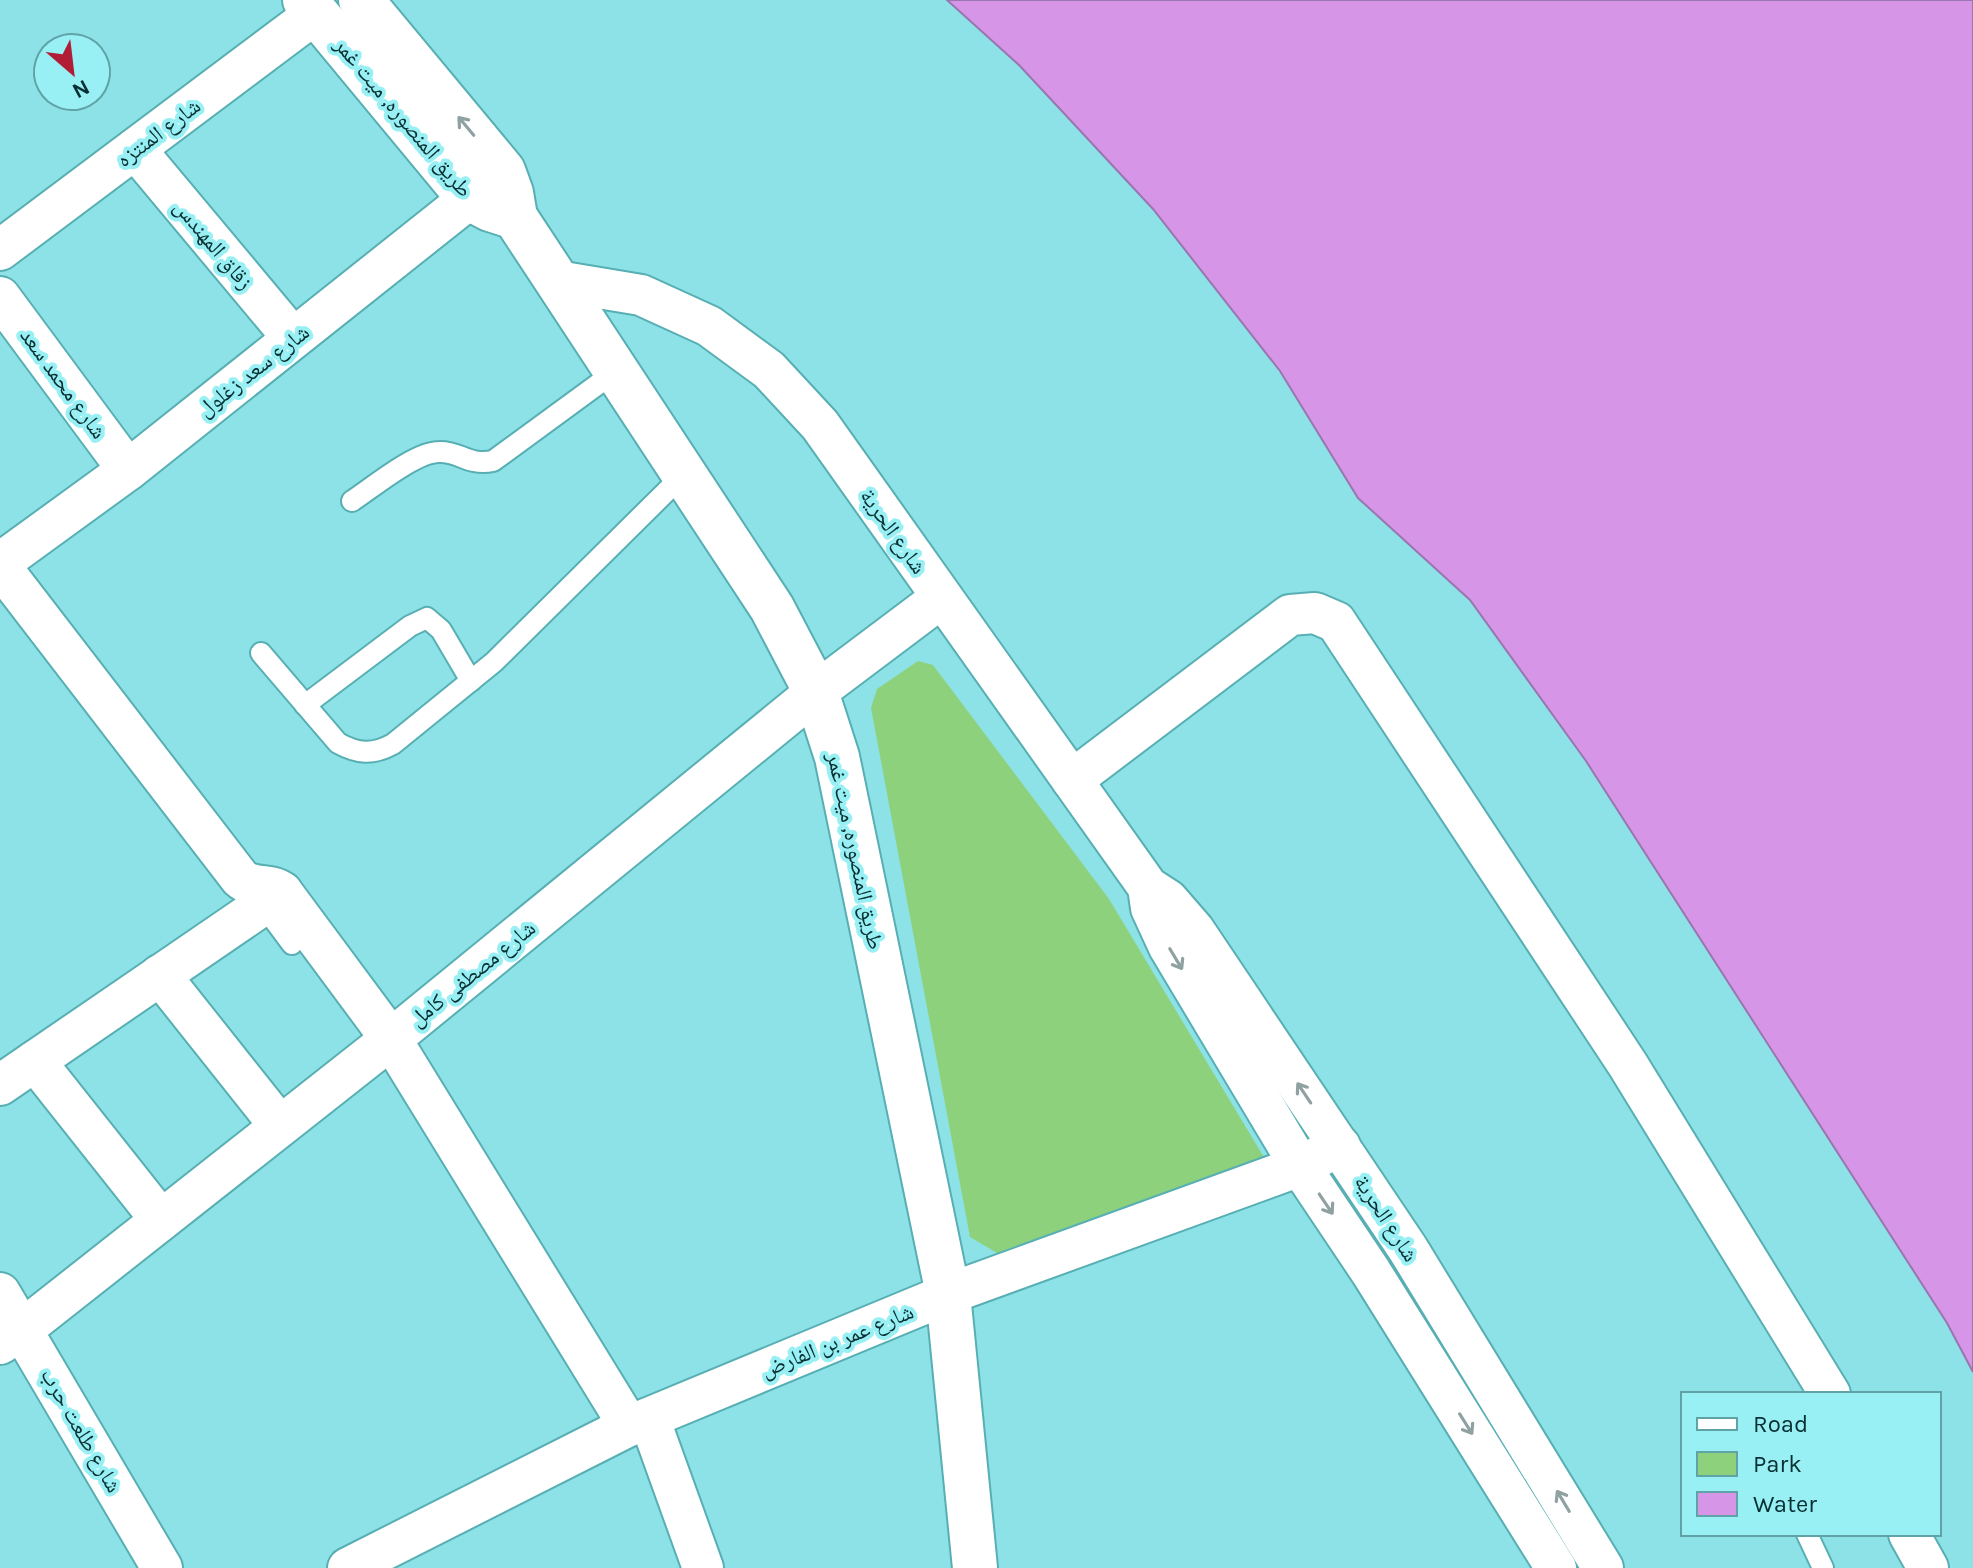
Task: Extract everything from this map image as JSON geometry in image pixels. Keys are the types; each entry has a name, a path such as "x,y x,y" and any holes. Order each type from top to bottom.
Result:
{"main road":[{"name":"طريق المنصوره, ميت غمر","path":"361,0 503,171 515,217 772,608 816,692 837,757 948,1294 975,1568"},
{"name":"طريق المنصوره, ميت غمر","path":"310,7 469,198 515,217"}],"street":[{"name":"شارع المنتزه","path":"0,250 135,149 310,7"},
{"name":"زقاق المهندس","path":"135,149 293,338"},
{"name":"شارع سعد زغلول","path":"0,564 128,470 503,171"},
{"name":"شارع الحرية","path":"557,281 641,295 709,326 769,370 820,425 1148,887 1168,900 1194,930 1408,1249 1603,1568"},
{"name":"شارع محمد سعد","path":"0,297 128,470"},
{"path":"0,564 240,878 253,886 269,886 273,898 391,1039 639,1422 703,1568"},
{"name":"شارع مصطفى كامل","path":"11,1337 391,1039 816,692 941,598"},
{"path":"1072,780 1290,615 1315,613 1336,622 1628,1065 1829,1392"},
{"name":"شارع الحرية","path":"1148,887 1151,908 1169,947 1300,1166 1371,1272 1556,1568"},
{"path":"0,1085 273,898"},
{"path":"160,975 280,1126"},
{"path":"35,1061 161,1220"},
{"name":"شارع عمر بن الفارض","path":"348,1568 639,1422 948,1294 1300,1166 1340,1146"},
{"name":"شارع طلعت حرب","path":"0,1293 11,1337 162,1568"},
{"path":"1910,1536 1928,1568"}],"lane":[{"path":"352,501 425,454 450,453 471,462 493,461 616,371"},
{"path":"261,653 338,743 365,753 380,751 393,744 494,662 684,474"},
{"path":"305,705 410,626 427,618 441,630 471,681"},
{"path":"273,898 292,944"},
{"path":"1808,1536 1823,1568"}],"green space":[{"path":"918,661 933,665 1109,899 1265,1159 997,1253 970,1237 871,708 877,689"}],"water":[{"path":"947,0 1973,0 1973,1372 1947,1323 1586,761 1470,600 1358,498 1280,371 1153,209 1019,65"}]}
